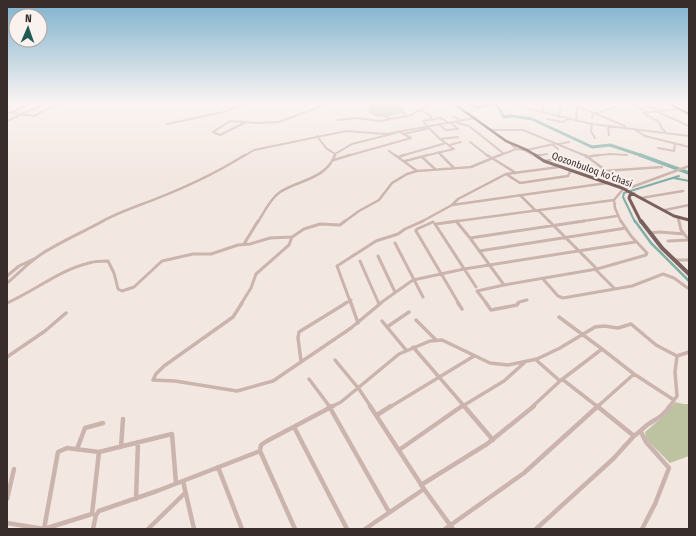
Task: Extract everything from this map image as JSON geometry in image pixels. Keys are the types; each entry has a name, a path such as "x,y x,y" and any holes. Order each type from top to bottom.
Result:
{"main road":[{"name":"Qozonbuloq koʻchasi","path":"489,128 508,142 527,150 544,161 624,189 678,217 689,220"},
{"path":"633,193 629,196 629,199 641,225 657,244 689,274"}],"street":[{"path":"219,128 213,132 220,135 234,128"},
{"path":"335,154 352,144 418,128"},
{"path":"404,134 430,128"},
{"path":"430,128 446,144 449,145 461,142"},
{"path":"443,128 446,130 458,129 457,128"},
{"path":"471,128 503,153"},
{"path":"591,128 591,131 595,138"},
{"path":"608,128 609,136"},
{"path":"632,128 689,135"},
{"path":"632,128 642,135 689,148"},
{"path":"662,128 663,130 689,135"},
{"path":"492,130 523,130 586,157 624,189"},
{"path":"7,276 19,266 38,257 71,236 87,230 114,214 225,168 254,150 288,144 317,136 350,131 383,134 399,132 411,138 334,160 325,170 278,193 244,244"},
{"path":"317,136 326,148 335,154"},
{"path":"440,139 458,137"},
{"path":"470,142 493,159 516,173"},
{"path":"508,142 516,149"},
{"path":"527,150 569,142"},
{"path":"399,157 446,144"},
{"path":"555,144 558,149"},
{"path":"658,148 674,151 675,144"},
{"path":"405,161 438,152 453,150 449,145"},
{"path":"547,154 535,156 524,150 516,149 471,167 416,171 395,181 382,194 379,200 359,211 340,225 320,224 304,229 292,238 289,245 256,274 251,288 233,318 164,366 156,374 153,380 175,381 236,391 273,381 358,323 379,304 413,280 464,269 580,252 635,242"},
{"path":"390,151 405,161 416,171"},
{"path":"438,152 454,168"},
{"path":"334,160 335,154"},
{"path":"586,157 610,154 627,156"},
{"path":"422,156 435,169"},
{"path":"544,161 557,159"},
{"path":"527,300 519,302 517,305 491,310 478,291 596,269 647,254 635,242 617,216 614,200 624,189 669,174 683,166 689,166"},
{"path":"358,323 351,300 337,266 352,258 372,243 398,234 405,229 430,218 452,205 458,199 506,174 559,167"},
{"path":"604,171 662,167"},
{"path":"506,174 521,183 568,176 568,173 571,170"},
{"path":"616,182 628,181"},
{"path":"452,205 607,183"},
{"path":"641,198 683,191"},
{"path":"520,195 554,225 614,288"},
{"path":"608,200 614,203"},
{"path":"462,309 440,274 416,231 417,229 434,223 538,211 614,200"},
{"path":"665,210 689,205"},
{"path":"470,238 617,216"},
{"path":"678,217 684,234 689,240"},
{"path":"430,218 476,286"},
{"path":"456,221 504,285"},
{"path":"479,251 626,228"},
{"path":"648,233 660,232 684,234"},
{"path":"7,303 23,296 36,286 91,262 108,261 114,273 118,289 122,291 134,287 162,261 193,254 211,254 270,238 292,238"},
{"path":"668,242 689,240"},
{"path":"395,243 423,297"},
{"path":"378,256 395,292"},
{"path":"7,283 38,257"},
{"path":"674,260 689,260"},
{"path":"360,261 379,304"},
{"path":"543,279 561,298 641,283 663,274 674,278 689,289"},
{"path":"302,361 298,338 299,332 351,300"},
{"path":"387,327 409,312"},
{"path":"7,357 45,331 66,313"},
{"path":"559,317 634,374 674,400"},
{"path":"416,320 435,339 449,343 500,365 524,363 535,359 560,348 595,327 604,326 618,328 631,324 656,345 677,356 689,352"},
{"path":"382,321 406,350"},
{"path":"295,529 260,451 261,445 341,402 359,389 399,354 435,339"},
{"path":"413,347 493,440"},
{"path":"365,529 423,487 493,440 539,402 561,380 602,349"},
{"path":"377,415 474,355"},
{"path":"536,529 613,459 634,436 641,432 646,426 665,414 677,396 675,372 677,356"},
{"path":"535,359 634,436"},
{"path":"335,360 359,389 423,487 452,527"},
{"path":"399,450 464,405 504,380 524,363"},
{"path":"445,529 452,527 524,473 634,374"},
{"path":"309,379 330,408 389,512"},
{"path":"121,447 123,419"},
{"path":"77,449 86,428 104,423"},
{"path":"294,427 346,529"},
{"path":"641,432 645,441 662,458 669,468 655,504 642,529"},
{"path":"176,483 173,435 169,434 99,452 67,448 56,455 44,529 92,514 183,481 260,451"},
{"path":"136,498 138,442"},
{"path":"92,514 99,452"},
{"path":"218,467 242,529"},
{"path":"7,499 14,469"},
{"path":"183,481 194,529"},
{"path":"148,529 186,493"},
{"path":"93,529 96,516 99,511"},
{"path":"7,523 44,529"}],"green space":[{"path":"675,402 689,404 689,456 670,463 646,439 645,432 665,415"}],"waterway":[{"path":"551,128 592,147 610,145 640,155"},
{"path":"640,155 689,173"},
{"path":"635,222 623,197 624,193 679,176"},
{"path":"674,178 689,181"},
{"path":"635,221 651,243 689,281"}]}
